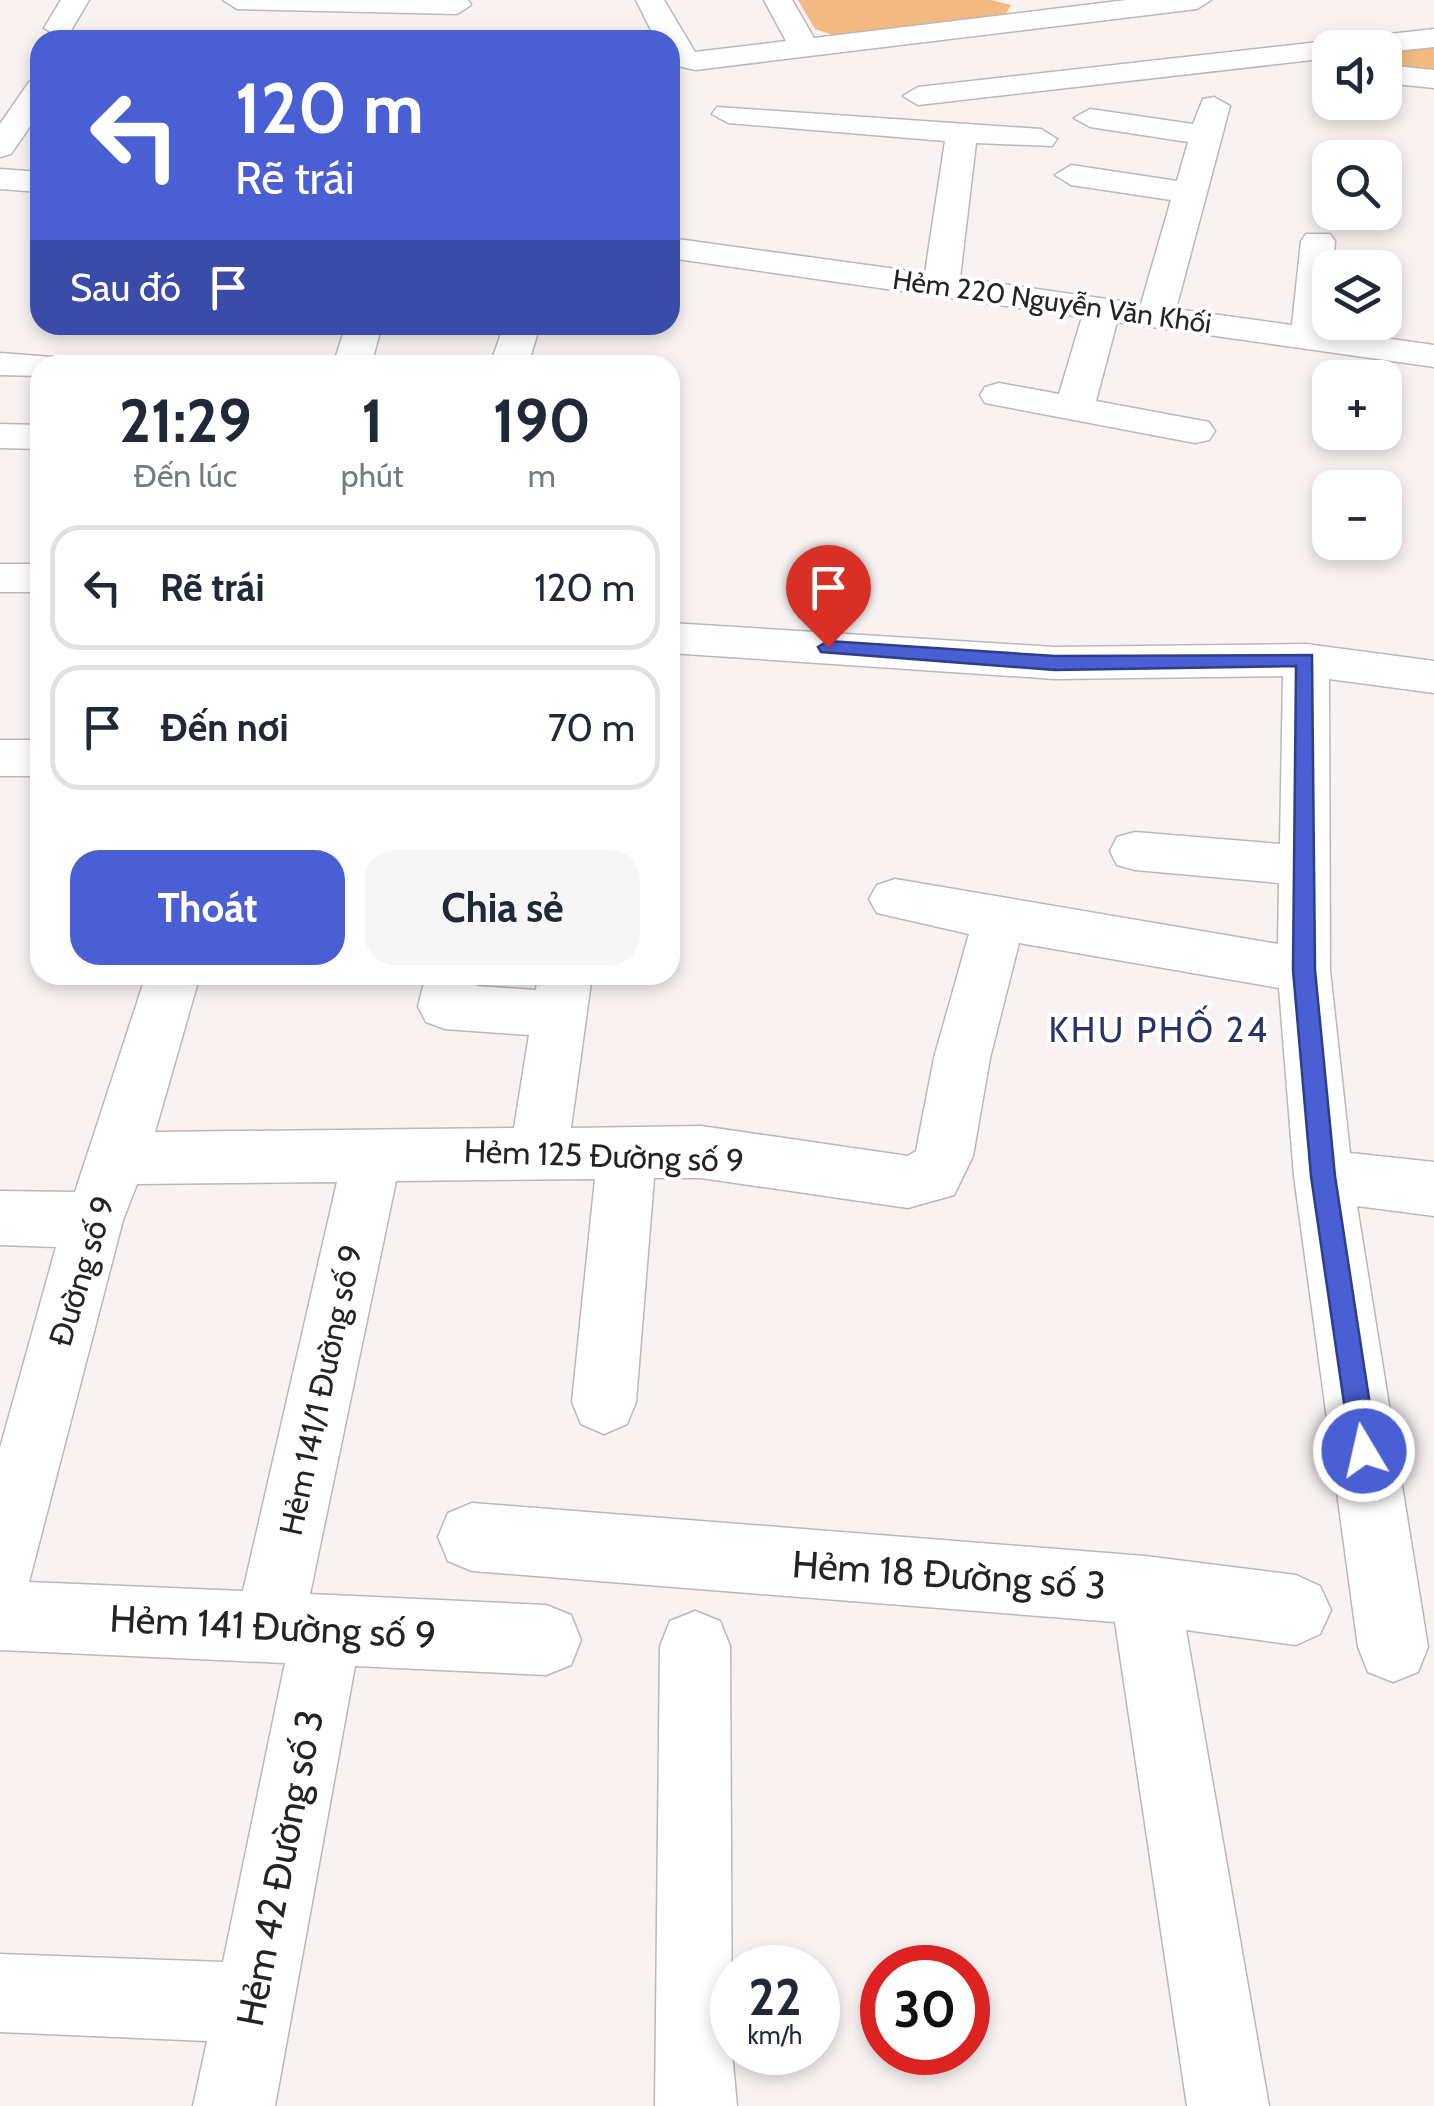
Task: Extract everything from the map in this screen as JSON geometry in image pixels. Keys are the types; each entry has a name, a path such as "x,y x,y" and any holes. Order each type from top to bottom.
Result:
{"street":[{"path":"59,28 75,0"},
{"path":"237,0 458,2 449,30"},
{"path":"650,0 665,30"},
{"path":"778,0 804,47"},
{"path":"1026,0 1078,13 1129,71"},
{"path":"680,57 694,62 1197,0"},
{"path":"1402,42 1434,38"},
{"path":"918,96 1312,51"},
{"path":"1242,59 1312,66"},
{"path":"1402,76 1434,80"},
{"path":"0,147 30,104"},
{"path":"728,114 1042,138"},
{"path":"1090,118 1209,121 1156,316"},
{"path":"941,284 962,132"},
{"path":"1071,175 1189,192"},
{"path":"0,179 30,181"},
{"path":"1309,338 1318,241"},
{"name":"Hẻm 220 Nguyễn Văn Khối","path":"680,249 1434,356"},
{"path":"1074,409 1102,309"},
{"path":"0,364 30,365"},
{"path":"999,395 1194,432"},
{"path":"0,436 30,438"},
{"path":"0,578 30,578"},
{"path":"680,639 1055,663 1306,660 1434,677"},
{"path":"1306,660 1304,970 1323,1176 1394,1647"},
{"path":"0,758 30,758"},
{"path":"1134,851 1304,866"},
{"path":"895,899 1304,970"},
{"name":"Hẻm 125 Đường số 9","path":"119,1158 373,1152 701,1152 908,1182 933,1176 944,1156 962,1058 999,920"},
{"name":"Đường số 9","path":"0,1570 93,1220 119,1158 170,985"},
{"path":"450,985 445,1006 562,995 540,1151"},
{"name":"Hẻm 141/1 Đường số 9","path":"298,1628 373,1152"},
{"path":"604,1402 626,1152"},
{"path":"1323,1176 1434,1189"},
{"path":"0,1218 93,1220"},
{"name":"Hẻm 18 Đường số 3","path":"472,1536 1145,1590 1228,2106"},
{"path":"1145,1590 1296,1610"},
{"name":"Hẻm 141 Đường số 9","path":"0,1615 546,1640"},
{"name":"Hẻm 42 Đường số 3","path":"234,2106 252,2003 298,1628"},
{"path":"695,1646 696,2106"},
{"path":"0,1993 252,2003"}],"shaded area":[{"path":"798,0 991,0 1011,5 1005,16 833,35 815,29"},
{"path":"1434,45 1434,71 1402,68 1402,48"}],"district":[{"name":"KHU PHỐ 24","path":"1159,1030"}],"route":[{"path":"828,647 1055,663 1306,660 1304,970 1323,1176 1364,1451"}]}
